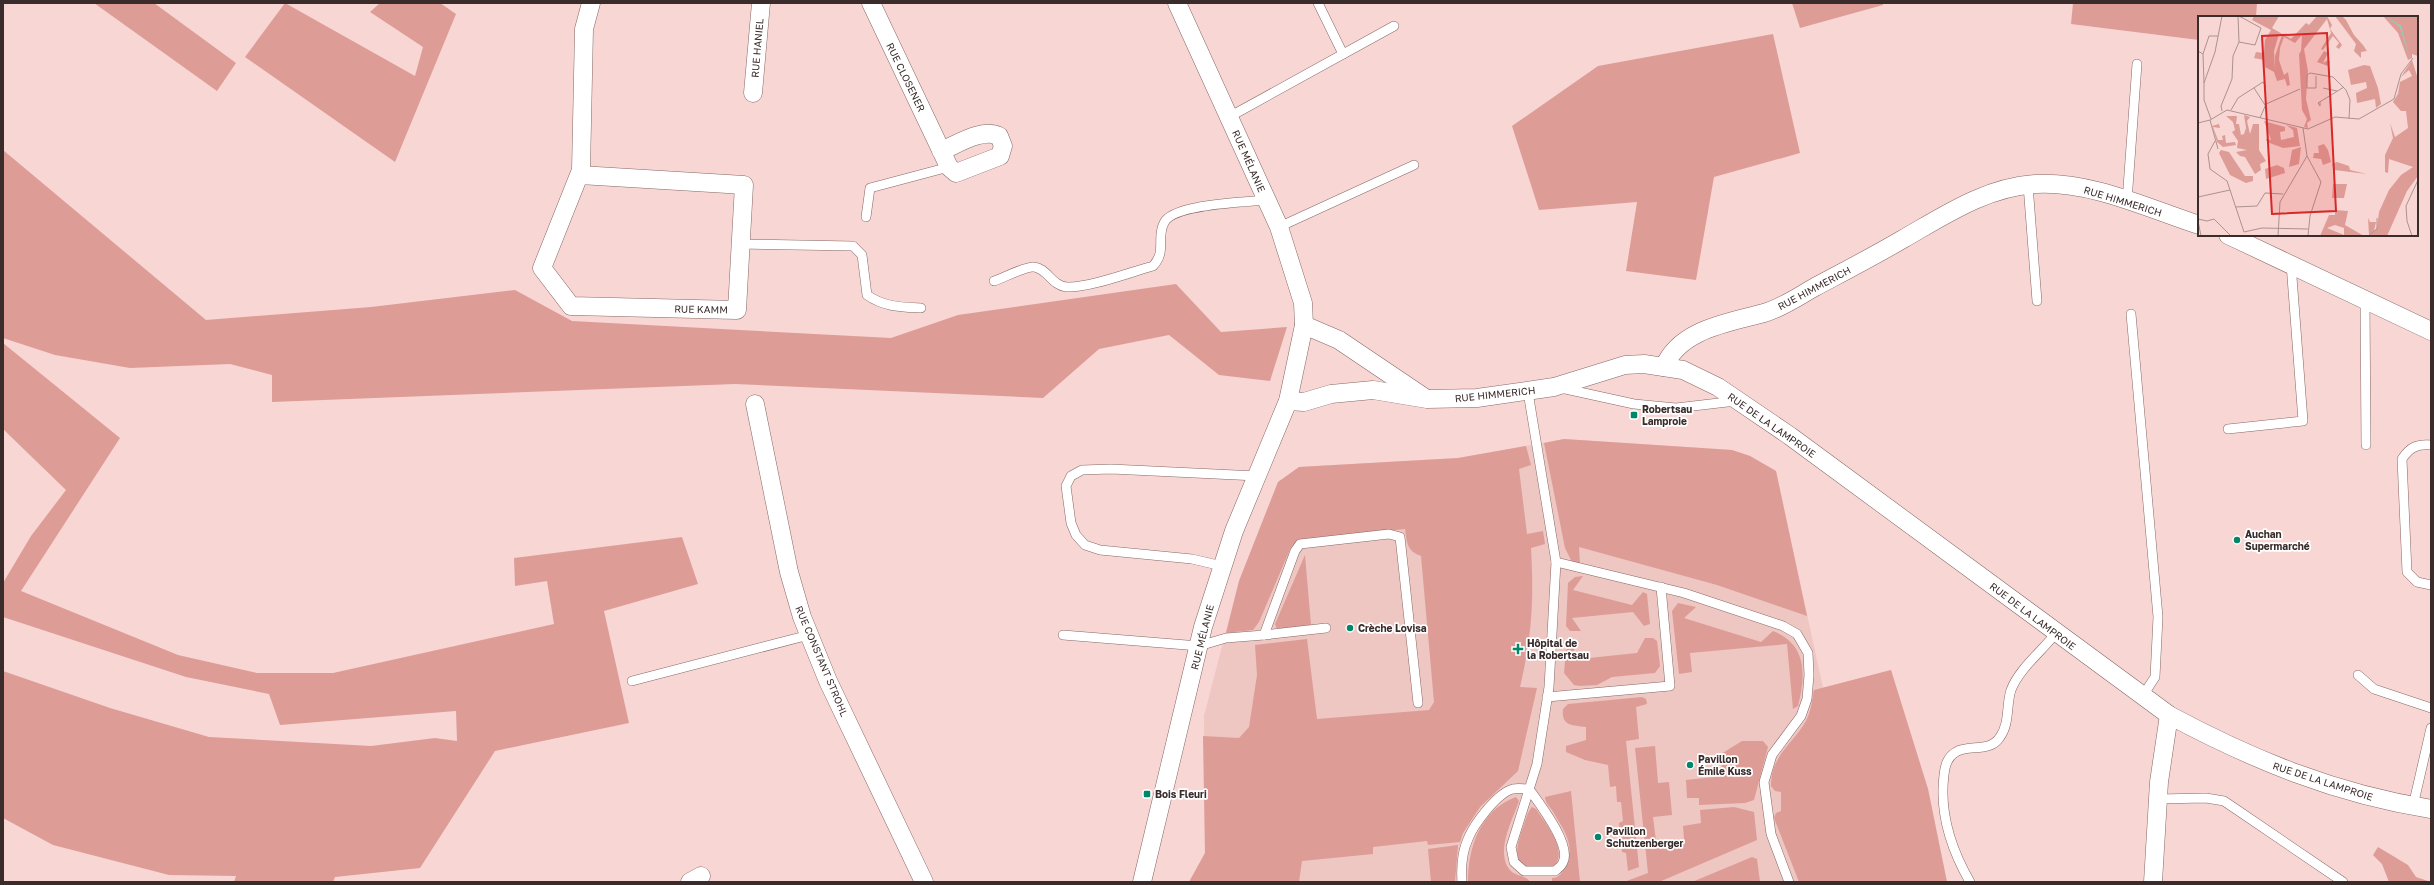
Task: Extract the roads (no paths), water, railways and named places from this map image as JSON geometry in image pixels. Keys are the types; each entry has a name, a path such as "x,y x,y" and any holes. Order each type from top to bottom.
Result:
{"street":[{"name":"RUE KAMM","path":"580,175 744,185 737,310 571,306 542,268 582,170 584,29 591,3"},
{"name":"RUE HANIEL","path":"753,93 761,3"},
{"name":"RUE CLOSENER","path":"871,3 945,159"},
{"name":"RUE MÉLANIE","path":"1142,882 1199,646 1222,566 1288,401 1304,325 1303,303 1278,227 1178,3"},
{"name":"RUE HIMMERICH","path":"1288,401 1304,402 1331,394 1373,390 1427,399 1477,398 1528,392 1554,387 1625,365 1644,364 1664,366 1669,356 1687,339 1702,331 1770,311 1967,202 1996,192 2028,185 2058,184 2093,190 2198,225"},
{"path":"2230,236 2431,331"},
{"path":"1304,325 1339,340 1427,399"},
{"name":"RUE DE LA LAMPROIE","path":"1664,366 1683,370 1705,380 1738,400 1790,436 2168,716 2221,743 2282,770 2371,798 2431,809"},
{"name":"RUE CONSTANT STROHL","path":"755,404 789,572 809,635 828,681 924,882"},
{"path":"2153,882 2161,762 2168,716"}],"lane":[{"path":"1318,3 1343,54"},
{"path":"1229,117 1394,26"},
{"path":"2127,201 2138,64"},
{"path":"866,217 870,188 945,159"},
{"path":"1278,227 1414,164"},
{"path":"2028,185 2037,301"},
{"path":"994,282 1033,266 1041,269 1055,284 1067,287 1095,282 1153,266 1159,259 1164,222 1171,214 1184,210 1266,200"},
{"path":"741,244 853,246 862,255 867,295 892,307 921,308"},
{"path":"2228,428 2303,421 2291,264"},
{"path":"2365,300 2366,445"},
{"path":"2131,314 2158,617 2155,677 2142,697"},
{"path":"1554,387 1634,404 1676,408 1738,400"},
{"path":"1528,392 1556,562 1547,697 1537,764 1529,789 1511,847 1514,862 1524,872 1555,871 1564,862 1565,850 1551,822 1529,789"},
{"path":"2431,445 2421,445 2408,449 2402,459 2407,572 2417,582 2431,585"},
{"path":"1222,566 1192,559 1100,550 1084,545 1076,535 1071,523 1066,486 1071,476 1082,470 1111,469 1257,476"},
{"path":"1264,634 1295,550 1300,544 1389,534 1400,537 1418,703"},
{"path":"1556,562 1684,593 1783,626 1797,634 1808,653 1807,699 1801,716 1772,755 1764,782 1771,834 1789,882"},
{"path":"1547,697 1670,686 1661,587"},
{"path":"1063,635 1199,646 1226,638 1326,628"},
{"path":"1970,882 1954,849 1944,811 1942,789 1947,760 1956,751 1980,749 1990,746 2000,738 2006,725 2011,691 2019,676 2056,633"},
{"path":"632,681 809,635"},
{"path":"2358,676 2374,689 2431,708"},
{"path":"2413,806 2431,728"},
{"path":"1462,882 1461,869 1468,839 1478,821 1496,800 1512,789 1529,789"},
{"path":"2158,799 2206,798 2224,801 2343,882"}],"place":[{"name":"Robertsau Lamproie","path":"1634,415"},
{"name":"Auchan Supermarché","path":"2237,540"},
{"name":"Crèche Lovisa","path":"1350,628"},
{"name":"Hôpital de la Robertsau","path":"1518,649"},
{"name":"Pavillon Émile Kuss","path":"1690,765"},
{"name":"Bois Fleuri","path":"1147,794"},
{"name":"Pavillon Schutzenberger","path":"1598,837"}]}
